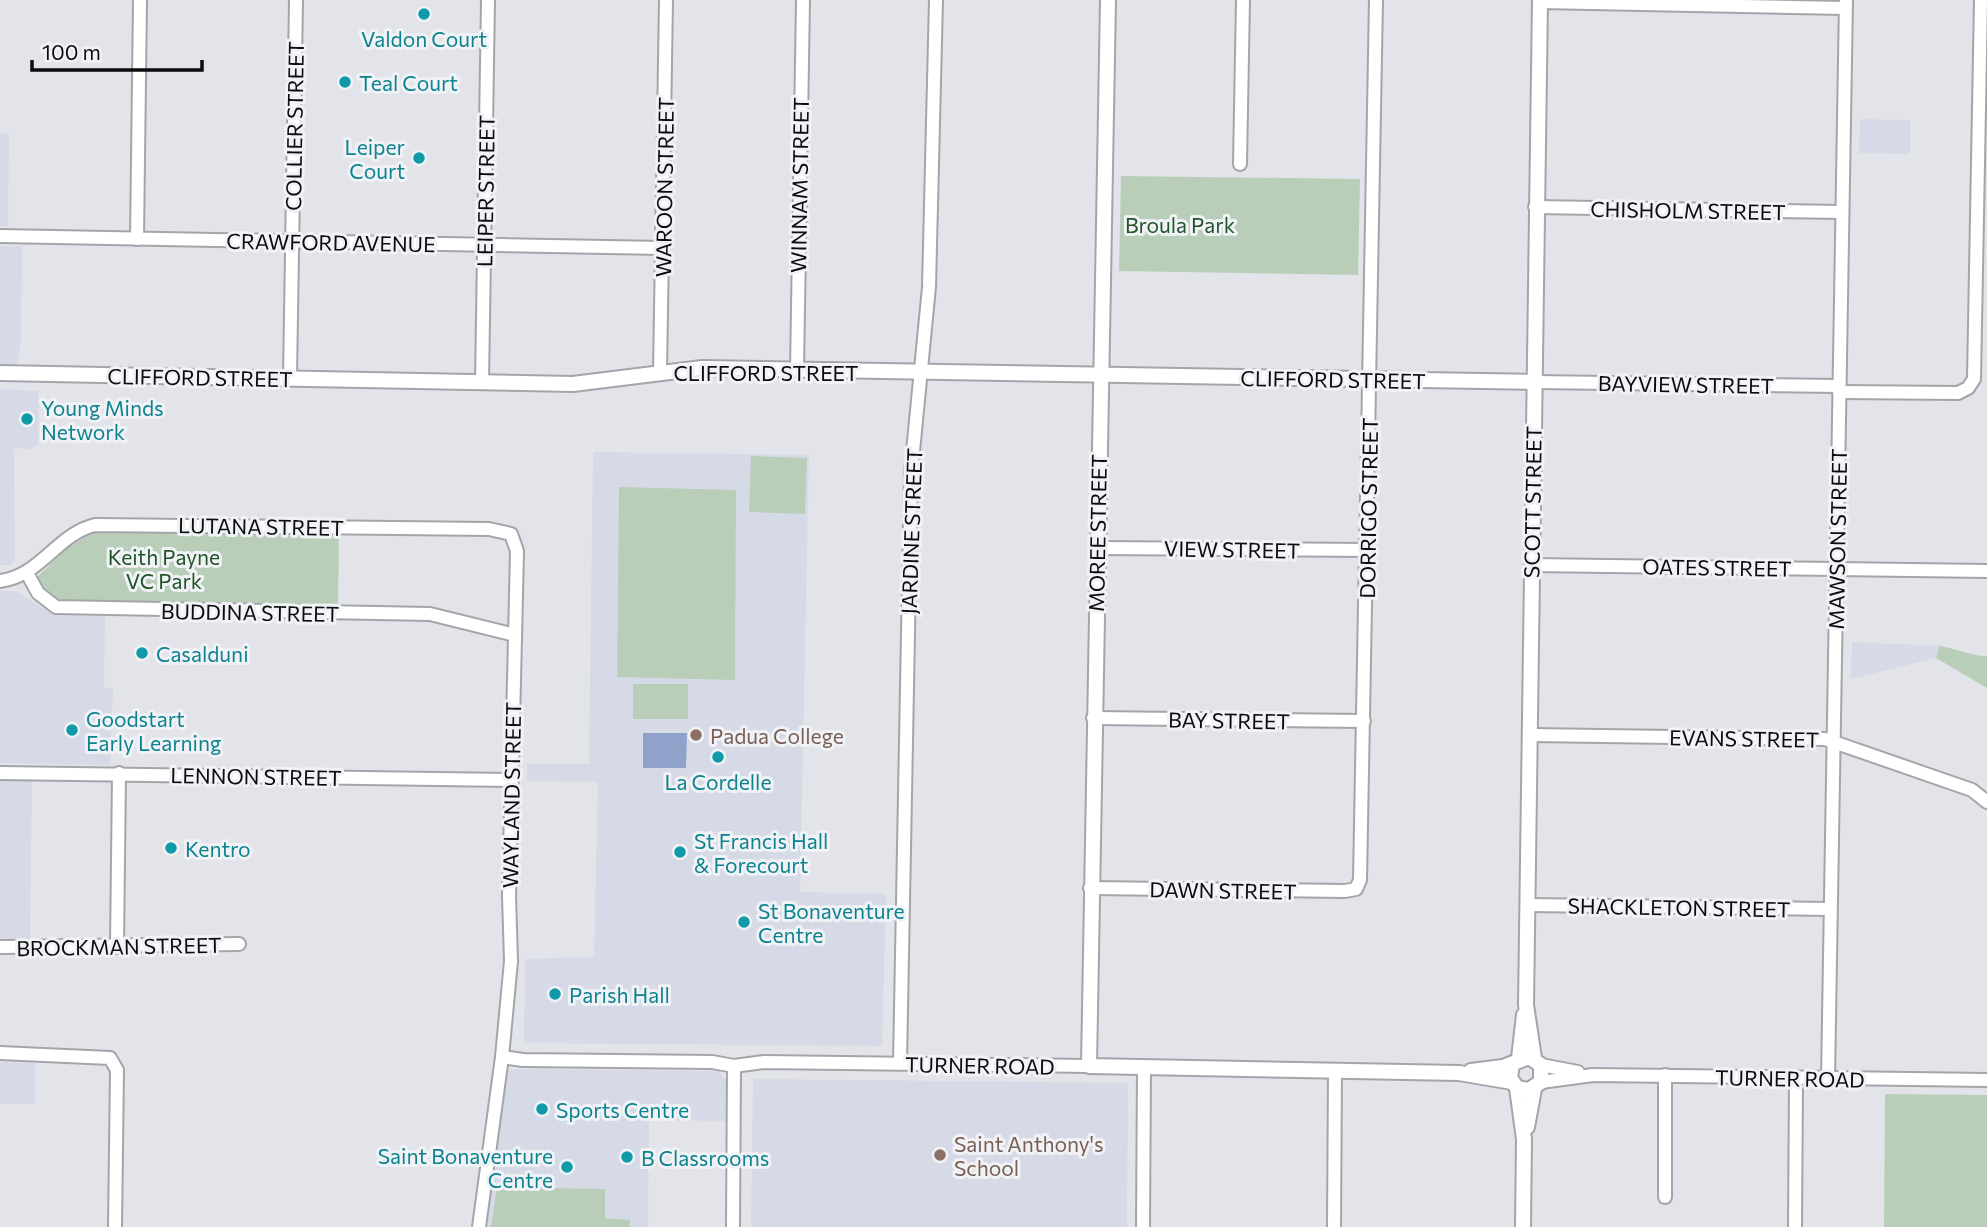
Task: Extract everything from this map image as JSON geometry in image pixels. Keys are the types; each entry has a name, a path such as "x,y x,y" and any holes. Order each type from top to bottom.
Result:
{"street":[{"path":"136,239 140,0"},
{"name":"COLLIER STREET","path":"289,379 296,0"},
{"name":"LEIPER STREET","path":"482,382 488,0"},
{"name":"WAROON STREET","path":"660,373 666,0"},
{"name":"WINNAM STREET","path":"796,370 803,0"},
{"name":"JARDINE STREET","path":"900,1063 910,518 930,276 936,0"},
{"name":"MOREE STREET","path":"1089,1066 1093,718 1108,0"},
{"path":"1240,164 1243,0"},
{"name":"DORRIGO STREET","path":"1356,889 1360,880 1364,722 1376,0"},
{"name":"BAYVIEW STREET","path":"1534,382 1951,394 1971,392 1974,374 1981,0"},
{"path":"1540,1 1845,4"},
{"name":"SCOTT STREET","path":"1526,1061 1535,207 1540,1"},
{"name":"MAWSON STREET","path":"1828,1079 1845,4"},
{"name":"CHISHOLM STREET","path":"1535,207 1842,212"},
{"name":"CRAWFORD AVENUE","path":"0,236 663,248"},
{"name":"CLIFFORD STREET","path":"0,373 596,383 702,369 1534,382"},
{"name":"LUTANA STREET","path":"27,573 75,533 95,525 489,529 511,534"},
{"name":"WAYLAND STREET","path":"479,1227 502,1057 511,961 517,551 511,534"},
{"name":"VIEW STREET","path":"1097,548 1367,550"},
{"name":"OATES STREET","path":"1531,565 1987,571"},
{"path":"0,581 27,573"},
{"name":"BUDDINA STREET","path":"27,573 38,593 57,607 430,614 515,635"},
{"name":"BAY STREET","path":"1093,718 1364,722"},
{"name":"EVANS STREET","path":"1531,735 1833,740 1972,790 1987,802"},
{"name":"LENNON STREET","path":"0,773 512,780"},
{"path":"117,947 119,773"},
{"name":"DAWN STREET","path":"1090,888 1356,889"},
{"name":"SHACKLETON STREET","path":"1528,905 1830,909"},
{"name":"BROCKMAN STREET","path":"0,947 239,944"},
{"path":"0,1053 110,1058 117,1070 115,1227"},
{"name":"TURNER ROAD","path":"502,1057 523,1060 712,1062 734,1066 764,1062 900,1063 1459,1073 1515,1085 1538,1085 1593,1074"},
{"path":"1523,1227 1524,1139 1515,1085 1510,1073 1526,1061 1538,1085 1524,1139"},
{"name":"TURNER ROAD","path":"1459,1073 1526,1061 1593,1074 1987,1080"},
{"path":"733,1227 734,1066"},
{"path":"1143,1227 1144,1068"},
{"path":"1334,1227 1335,1070"},
{"path":"1665,1075 1665,1197"},
{"path":"1795,1227 1796,1079"}],"shaded area":[{"path":"1860,119 1910,120 1910,154 1859,153"},
{"path":"0,133 9,134 8,226 0,226"},
{"path":"0,246 21,246 22,252 21,340 17,364 0,364"},
{"path":"0,389 39,391 38,444 29,450 17,447 14,451 15,560 10,565 0,565"},
{"name":"Padua College","path":"593,452 809,455 800,892 886,894 882,1046 524,1043 525,959 594,957 598,782 527,781 527,764 589,764"},
{"path":"0,591 16,591 54,615 105,616 104,688 113,688 110,765 0,763"},
{"path":"1852,642 1939,646 1936,658 1851,679"},
{"path":"0,781 32,781 30,938 0,938"},
{"path":"0,1062 35,1063 35,1104 0,1104"},
{"path":"509,1071 719,1071 726,1080 726,1121 649,1120 648,1227 485,1227 507,1076"},
{"name":"Saint Anthony's School","path":"753,1079 1128,1083 1127,1227 751,1227"}],"green space":[{"name":"Broula Park","path":"1121,176 1360,179 1358,275 1119,271"},
{"path":"751,456 807,458 805,514 749,512"},
{"path":"619,487 736,490 735,680 617,677"},
{"name":"Keith Payne VC Park","path":"93,532 339,533 338,607 51,601 35,579 67,548"},
{"path":"1939,646 1987,656 1987,688 1936,658"},
{"path":"633,684 688,684 688,719 633,719"},
{"path":"1885,1094 1987,1095 1987,1227 1884,1227"},
{"path":"497,1187 605,1189 605,1218 630,1220 630,1227 491,1227"}],"water":[{"path":"643,733 687,733 686,768 643,768"}],"place":[{"name":"Valdon Court","path":"424,14"},
{"name":"Teal Court","path":"345,82"},
{"name":"Leiper Court","path":"419,158"},
{"name":"Young Minds Network","path":"27,419"},
{"name":"Casalduni","path":"142,653"},
{"name":"Goodstart Early Learning","path":"72,730"},
{"name":"Padua College","path":"696,735"},
{"name":"La Cordelle","path":"718,757"},
{"name":"Kentro","path":"171,848"},
{"name":"St Francis Hall & Forecourt","path":"680,852"},
{"name":"St Bonaventure Centre","path":"744,922"},
{"name":"Parish Hall","path":"555,994"},
{"name":"Sports Centre","path":"542,1109"},
{"name":"Saint Anthony's School","path":"940,1155"},
{"name":"B Classrooms","path":"627,1157"},
{"name":"Saint Bonaventure Centre","path":"567,1167"}]}
